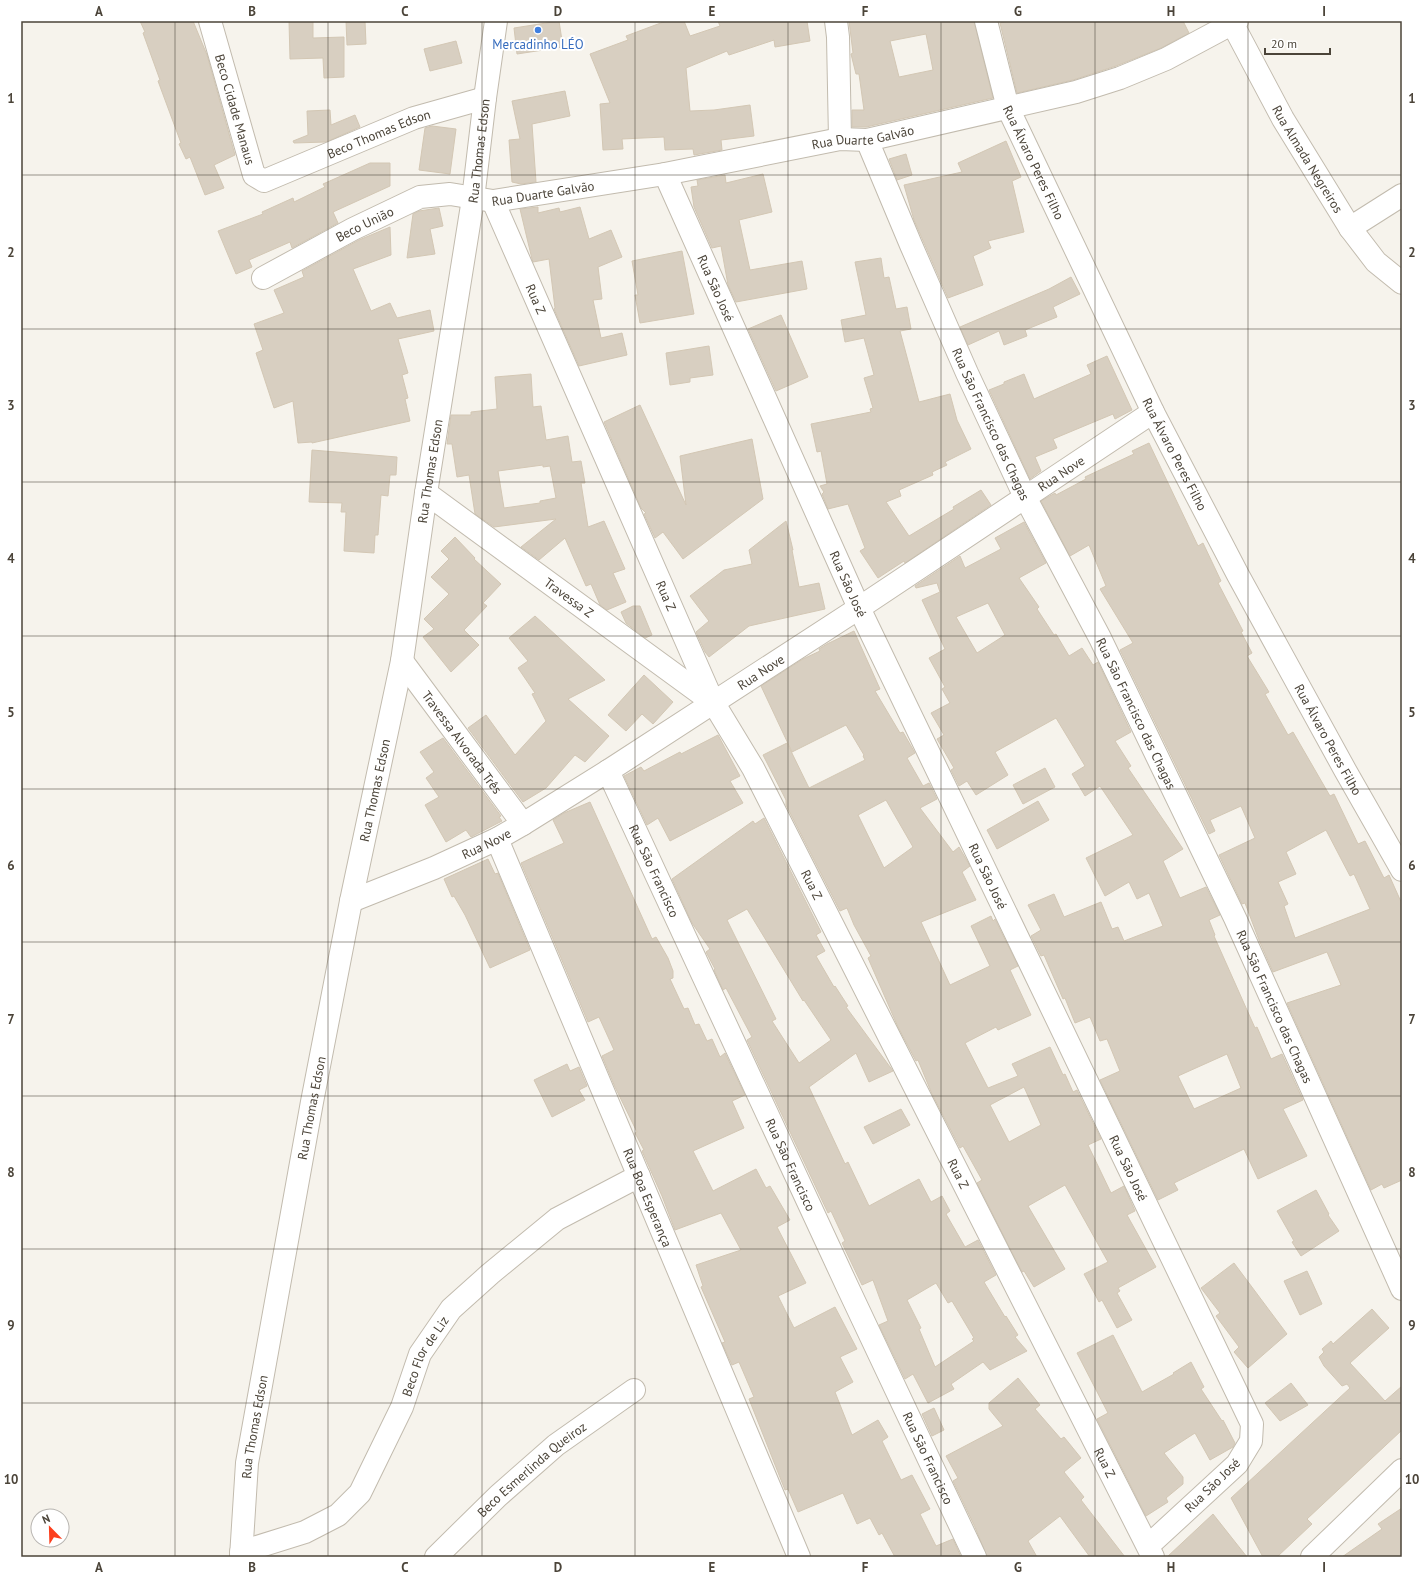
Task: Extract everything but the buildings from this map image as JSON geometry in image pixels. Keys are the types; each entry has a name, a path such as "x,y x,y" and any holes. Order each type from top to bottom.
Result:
{"street":[{"name":"Beco Cidade Manaus","path":"210,21 254,175 264,181 276,176"},
{"name":"Rua Thomas Edson","path":"241,1555 247,1463 312,1102 351,901 402,661 426,493 483,200 485,98 496,21"},
{"path":"836,21 838,37 840,140"},
{"name":"Rua Álvaro Peres Filho","path":"986,21 1008,108 1153,412 1242,582 1345,770 1400,862"},
{"name":"Rua Duarte Galvão","path":"483,200 665,174 840,140 867,140 1076,92 1120,78 1166,59 1233,22"},
{"name":"Rua Almada Negreiros","path":"1233,22 1283,119 1350,228 1376,262 1402,283"},
{"name":"Beco Thomas Edson","path":"276,176 414,118 485,98"},
{"name":"Rua São Francisco das Chagas","path":"867,140 964,366 1025,497 1100,638 1231,910 1402,1288"},
{"name":"Rua São José","path":"665,174 859,608 1252,1424 1251,1441 1237,1464 1150,1552"},
{"name":"Beco União","path":"263,278 353,229 420,197 450,194 483,200"},
{"path":"1350,228 1402,195"},
{"name":"Rua Z","path":"483,200 712,702 752,768 1150,1552"},
{"name":"Rua Nove","path":"351,901 434,868 497,839 523,824 608,771 712,702 859,608 1153,412"},
{"name":"Travessa Z","path":"426,493 712,702"},
{"name":"Travessa Alvorada Três","path":"402,661 523,824"},
{"name":"Rua São Francisco","path":"608,771 848,1288 975,1557"},
{"name":"Rua Boa Esperança","path":"497,839 799,1557"},
{"name":"Beco Flor de Liz","path":"241,1555 305,1532 338,1515 360,1493 402,1407 420,1354 451,1309 558,1220 639,1176"},
{"name":"Beco Esmerlinda Queiroz","path":"436,1557 498,1496 556,1446 634,1390"},
{"path":"1312,1557 1402,1471"}],"place":[{"name":"Mercadinho LÉO","path":"538,30"}]}
